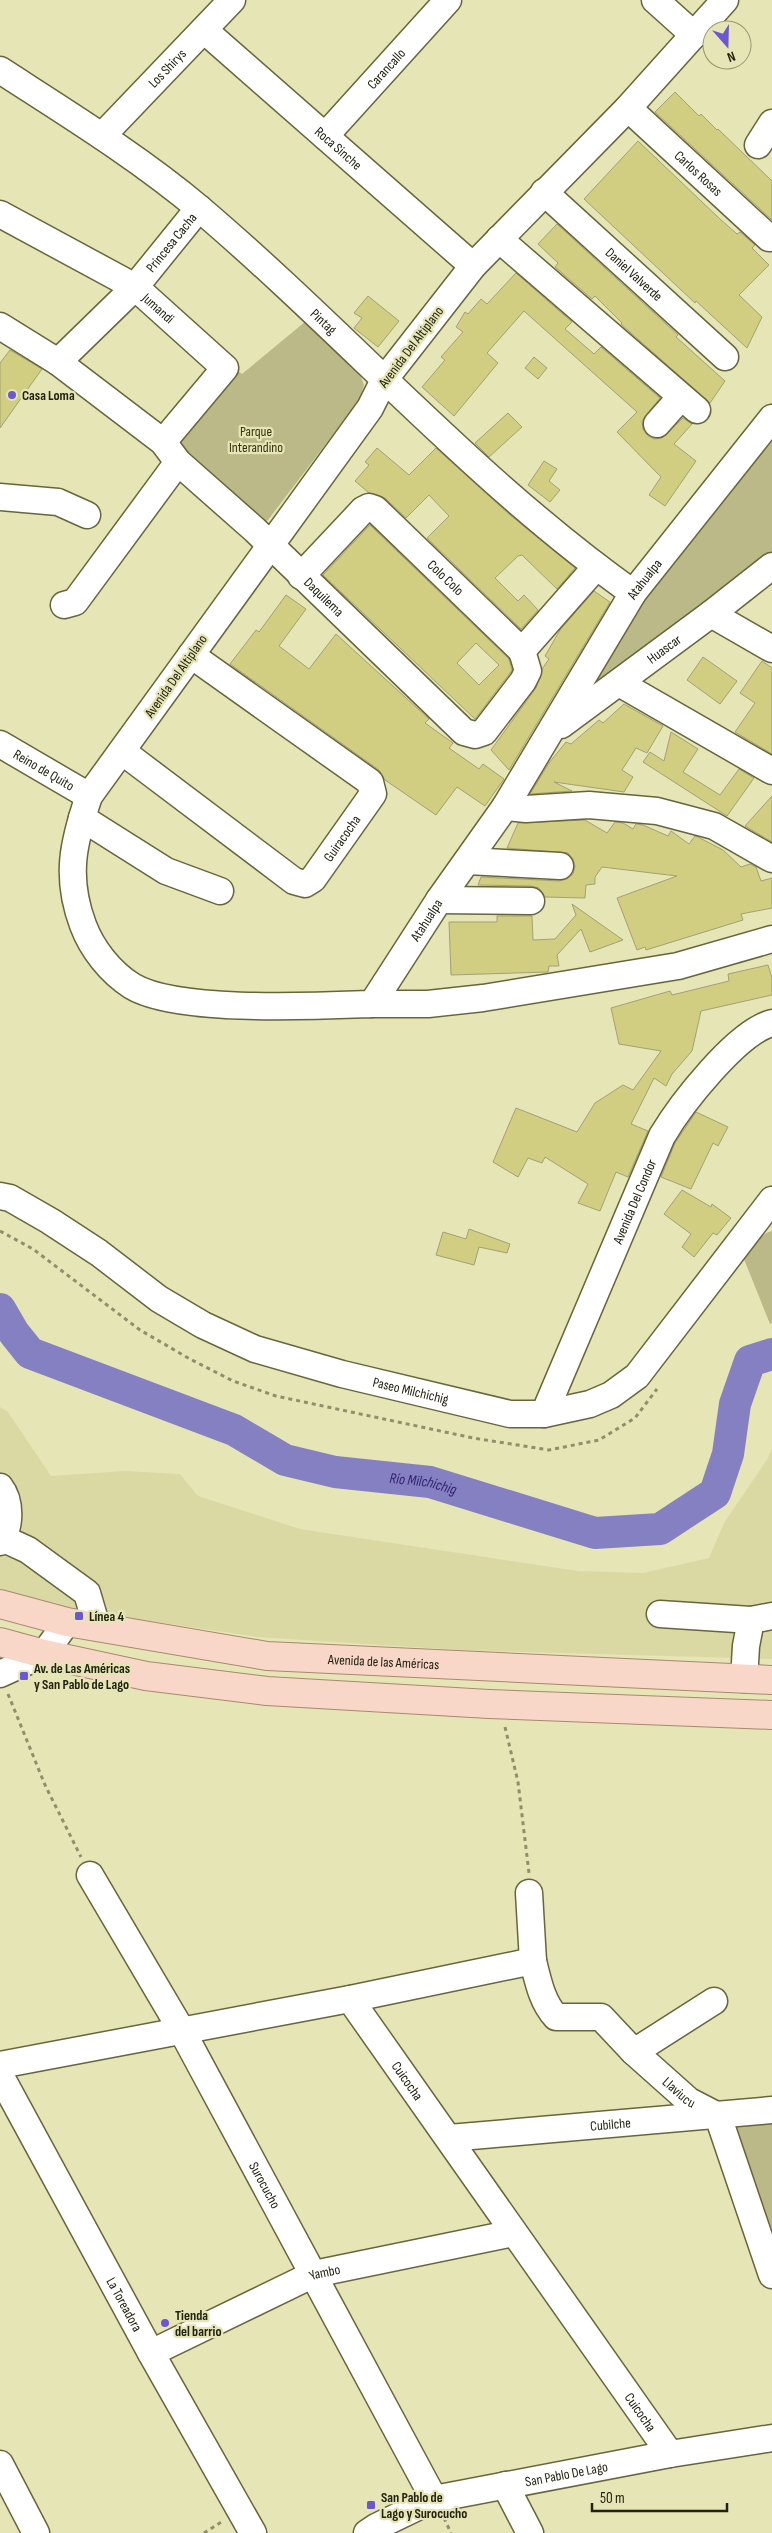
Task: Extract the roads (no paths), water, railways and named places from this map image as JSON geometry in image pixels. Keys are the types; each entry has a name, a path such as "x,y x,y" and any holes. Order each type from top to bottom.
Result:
{"main road":[{"name":"Avenida de las Américas","path":"0,1604 67,1622 267,1656 772,1680"},
{"path":"0,1642 44,1654 146,1676 267,1691 489,1704 772,1715"}],"street":[{"name":"Los Shirys","path":"102,136 232,0"},
{"name":"Carancallo","path":"325,136 448,0"},
{"path":"655,0 694,36"},
{"name":"Avenida Del Altiplano","path":"123,752 370,408 384,380 473,266 628,108 725,0"},
{"name":"Roca Sinche","path":"204,30 473,266"},
{"name":"Pintag","path":"0,70 102,136 199,208 306,303 384,380 475,464 596,567 633,593"},
{"name":"Carlos Rosas","path":"628,108 769,238"},
{"path":"758,145 772,123"},
{"name":"Daniel Valverde","path":"544,192 725,357"},
{"name":"Princesa Cacha","path":"58,362 135,287 199,208"},
{"name":"Jumandi","path":"0,214 135,287 225,368 75,602 64,605"},
{"path":"499,239 689,404 657,424"},
{"name":"Daquilema","path":"0,326 58,362 171,452 255,530 270,547 464,732 475,735 484,732 524,681 528,671 522,651"},
{"name":"Atahualpa","path":"372,1004 439,900 505,807 633,593 772,418"},
{"path":"0,497 58,502 87,514"},
{"name":"Colo Colo","path":"301,576 363,510 368,507 375,509 522,651"},
{"name":"Huascar","path":"552,731 711,614 772,566"},
{"path":"522,651 596,567"},
{"path":"711,614 772,650"},
{"name":"Guiracocha","path":"123,752 294,881 305,884 319,872 373,794 370,782 191,655"},
{"path":"619,683 772,771"},
{"name":"Reino de Quito","path":"0,744 85,807 166,872 220,891"},
{"path":"123,752 85,807 72,857 71,878 74,903 88,938 106,964 132,986 165,998 183,1001 255,1005 428,1004 483,998 678,966 772,939"},
{"path":"505,807 526,809 589,805 657,811 714,826 772,859"},
{"path":"467,860 560,866"},
{"path":"439,900 531,901"},
{"name":"Avenida Del Condor","path":"544,1414 662,1136 675,1114 730,1052 746,1036 772,1023"},
{"name":"Paseo Milchichig","path":"0,1196 10,1198 50,1220 99,1252 174,1308 203,1325 255,1348 342,1374 510,1414 544,1414 590,1404 611,1395 637,1376 772,1200"},
{"path":"0,1487 6,1495 9,1507 1,1540 28,1550 87,1593 96,1627"},
{"path":"660,1614 762,1618 744,1679"},
{"path":"0,1674 44,1654 67,1622"},
{"name":"Surocucho","path":"90,1874 182,2031 434,2499"},
{"name":"Llaviucu","path":"529,1893 533,1961 542,1994 550,2010 556,2017 601,2016 634,2052 689,2101 718,2116"},
{"path":"0,2065 350,1999 533,1961"},
{"name":"Cuicocha","path":"350,1999 670,2454"},
{"path":"634,2052 714,2001"},
{"name":"La Toreadora","path":"0,2075 151,2353 253,2533"},
{"name":"Cubilche","path":"449,2138 772,2110"},
{"path":"718,2116 772,2275"},
{"name":"Yambo","path":"151,2353 314,2274 514,2233"},
{"name":"San Pablo De Lago","path":"368,2533 376,2527 434,2499 670,2454 772,2438"},
{"path":"0,2464 36,2533"},
{"path":"505,2485 530,2533"}],"waterway":[{"name":"Río Milchichig","path":"0,1309 14,1333 30,1353 234,1430 285,1460 335,1472 430,1482 595,1533 660,1529 715,1493 728,1454 735,1404 750,1361 772,1354"}],"place":[{"name":"Casa Loma","path":"12,395"},
{"name":"Línea 4","path":"79,1616"},
{"name":"Av. de Las Américas y San Pablo de Lago","path":"24,1676"},
{"name":"Tienda del barrio","path":"165,2323"},
{"name":"San Pablo de Lago y Surocucho","path":"371,2505"}],"park label":[{"name":"Parque Interandino","path":"256,440"}]}
